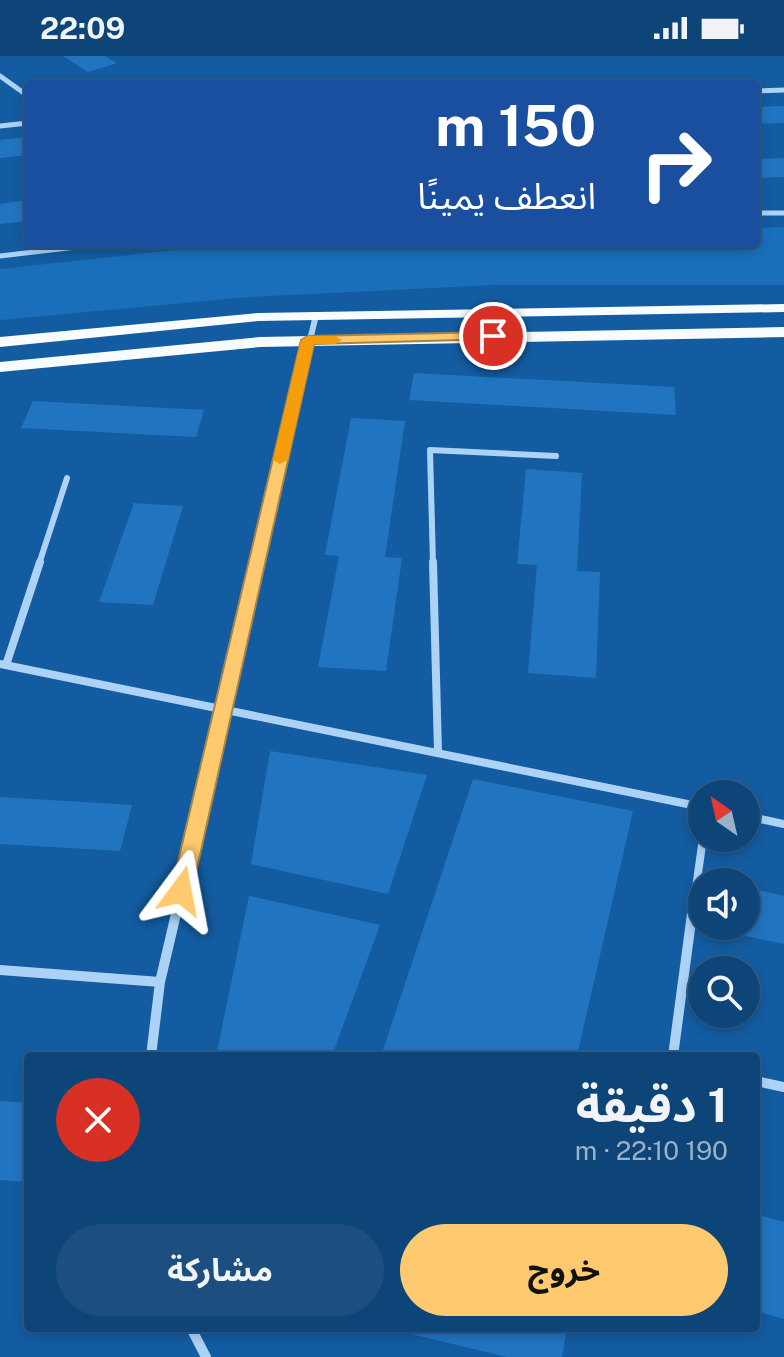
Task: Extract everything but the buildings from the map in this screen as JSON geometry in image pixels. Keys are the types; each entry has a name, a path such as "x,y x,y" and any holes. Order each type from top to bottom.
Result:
{"main road":[{"path":"0,342 168,324 316,315 784,308"},
{"path":"0,367 201,346 308,340 784,332"}],"street":[{"path":"0,76 24,93"},
{"path":"760,91 784,90"},
{"path":"0,126 24,123"},
{"path":"760,213 784,213"},
{"path":"0,256 68,248"},
{"path":"151,1052 160,982 316,315"},
{"path":"438,752 430,450 556,456"},
{"path":"67,478 3,665 688,804"},
{"path":"760,819 784,824"},
{"path":"674,1052 701,852"},
{"path":"0,970 160,982"},
{"path":"760,1082 784,1087"},
{"path":"193,1332 206,1357"}],"shaded area":[{"path":"784,227 784,285 494,285 248,297 0,320 0,269 194,248 760,248 760,228"}],"slow traffic":[{"path":"280,460 308,340 335,340"}],"route":[{"path":"181,891 308,340 493,336"}]}
